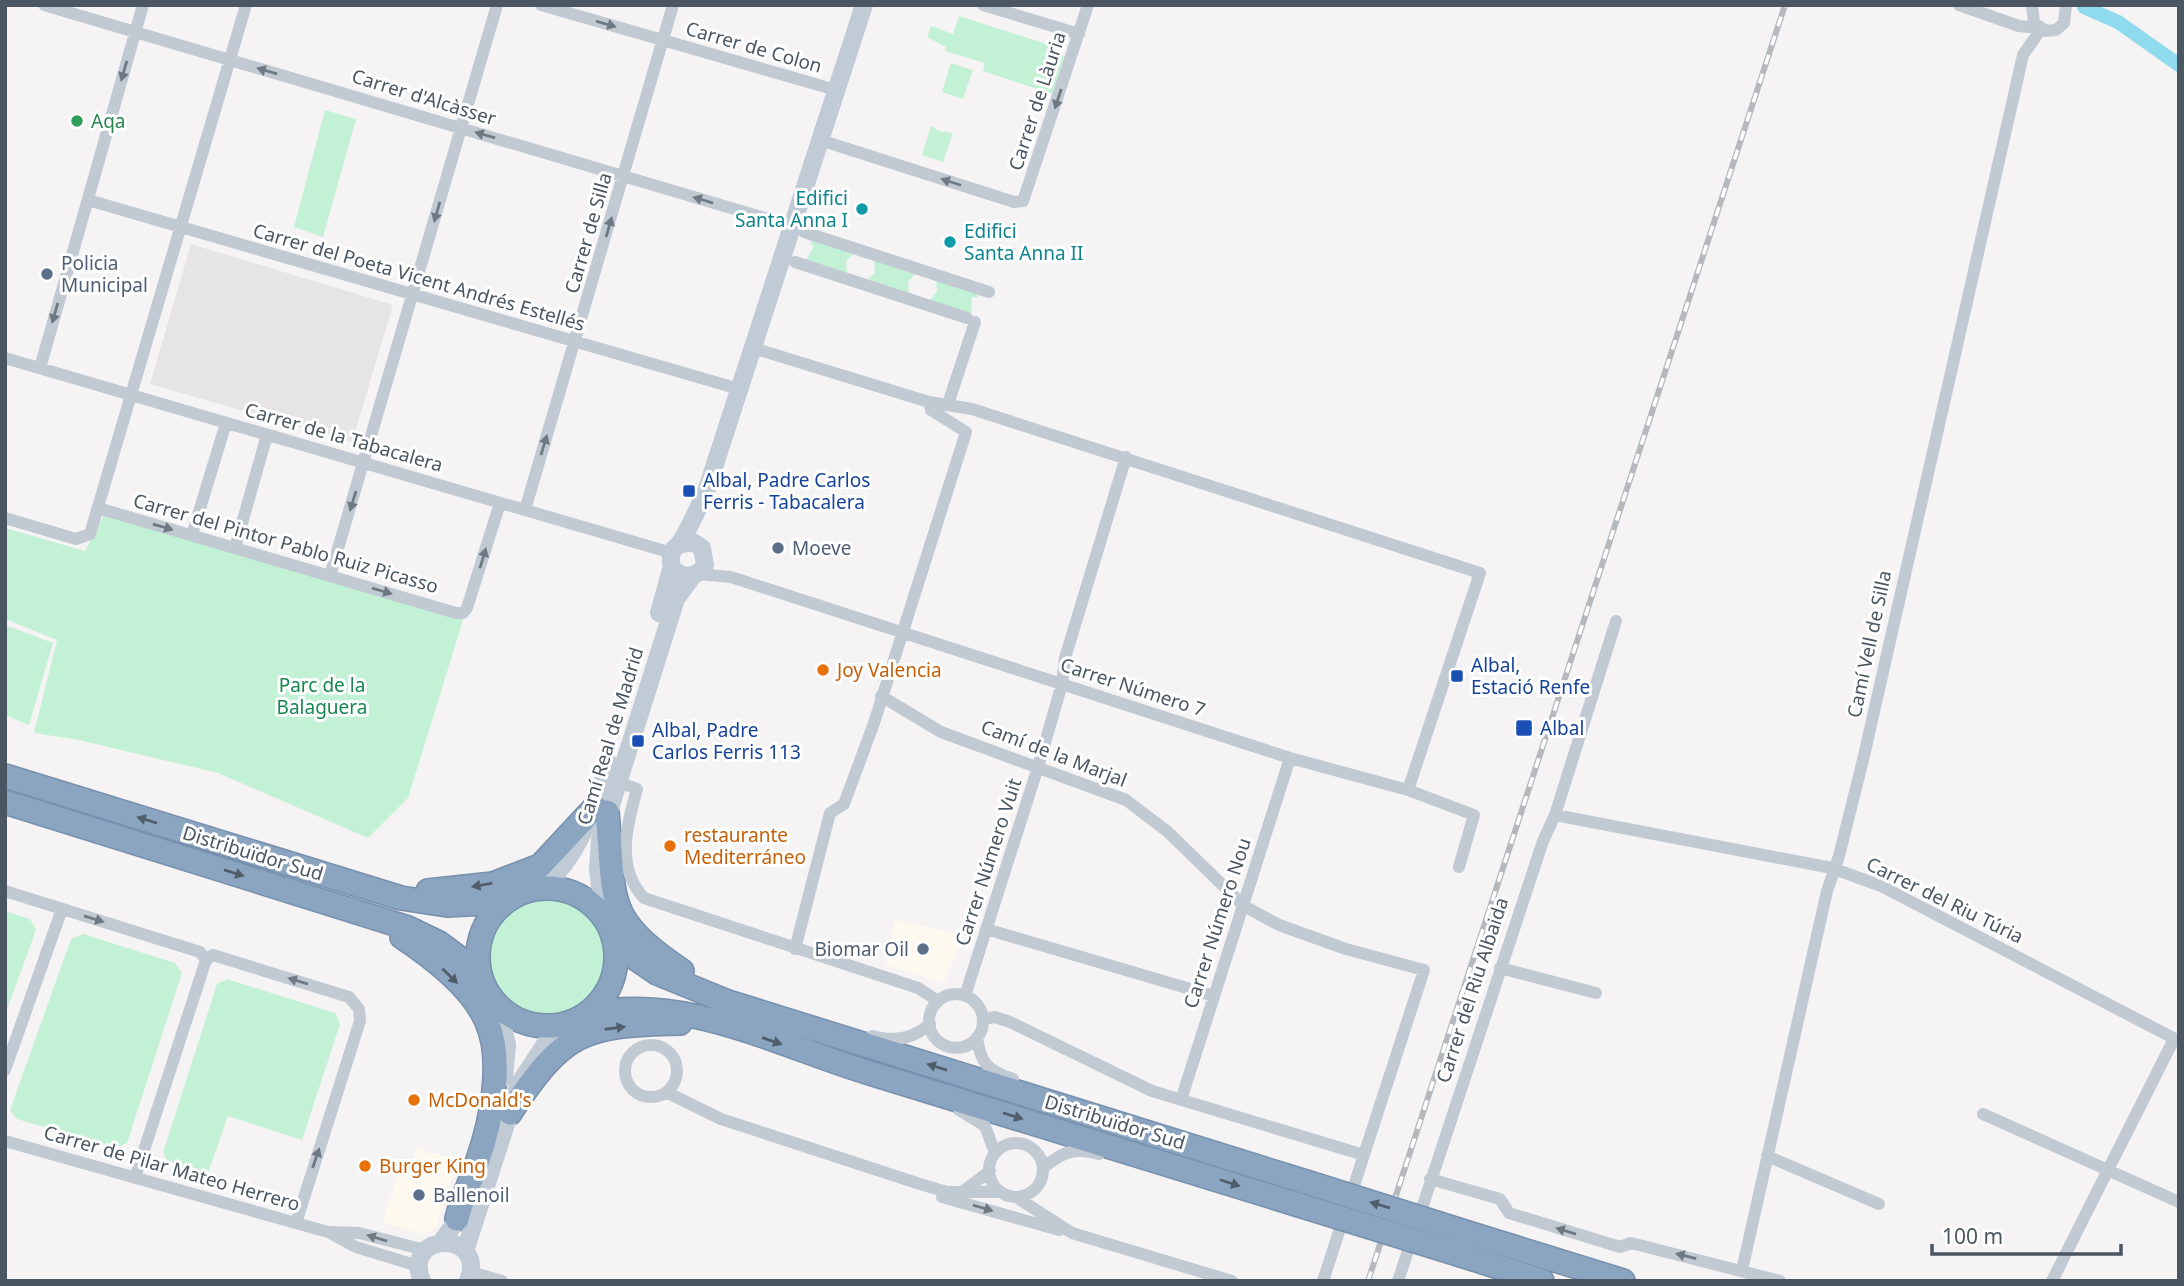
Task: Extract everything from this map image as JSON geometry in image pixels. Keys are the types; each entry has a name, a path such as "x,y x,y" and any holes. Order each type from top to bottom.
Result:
{"highway":[{"name":"Distribuïdor Sud","path":"5,776 376,892 447,905 505,902"},
{"name":"Distribuïdor Sud","path":"5,802 377,918 439,943 478,972"},
{"path":"376,892 452,890 519,876 553,856 601,810"},
{"path":"601,810 612,887 622,919 641,941 726,1013"},
{"path":"542,888 566,890 587,900 604,916 616,945 617,965 612,984 601,1001 587,1015 557,1026 536,1026 516,1020 499,1009 486,992 478,972 477,952 481,933 491,916 505,902 522,892 542,888"},
{"path":"377,918 454,979 486,1018 491,1034 493,1080 486,1130 457,1219"},
{"name":"Distribuïdor Sud","path":"616,945 657,973 726,1013 825,1060 1542,1281"},
{"name":"Distribuïdor Sud","path":"587,1015 614,1008 645,1007 685,1013 726,1013 815,1029 1623,1281"},
{"path":"510,1113 551,1057 578,1037 597,1030 726,1013"}],"street":[{"name":"Carrer d'Alcàsser","path":"44,5 624,176 798,229 989,292"},
{"path":"40,368 143,5"},
{"path":"5,518 76,539 83,539 90,534 246,5"},
{"path":"330,576 497,5"},
{"name":"Carrer de Colon","path":"541,5 836,90"},
{"name":"Carrer de Silla","path":"525,510 673,5"},
{"path":"700,564 705,495 753,348 798,229 820,140 864,5"},
{"path":"983,5 1079,34"},
{"name":"Carrer de Làuria","path":"820,140 1016,202 1023,201 1088,5"},
{"path":"1959,5 2019,26 2051,31 2060,27 2067,18 2066,5"},
{"path":"1998,19 2015,17 2032,5"},
{"path":"2032,5 2031,17 2039,28"},
{"name":"Camí Vell de Silla","path":"1742,1270 1832,868 1839,856 1863,760 2023,55 2039,28"},
{"name":"Carrer del Poeta Vicent Andrés Estellés","path":"88,200 739,389"},
{"path":"794,262 971,320 948,404"},
{"path":"753,348 929,402 948,404 1126,457 1480,573 1408,790"},
{"name":"Carrer de la Tabacalera","path":"5,358 674,555"},
{"path":"794,949 830,813 844,804 966,432 931,410 929,402"},
{"path":"192,535 226,423"},
{"path":"235,548 267,435"},
{"name":"Carrer Número Vuit","path":"965,996 1038,767 1062,684 1065,658 1126,457"},
{"name":"Camí Real de Madrid","path":"604,916 598,857 601,810 674,555 705,495"},
{"name":"Carrer del Pintor Pablo Ruiz Picasso","path":"98,508 463,613 500,503"},
{"path":"693,542 700,564 683,576 674,555 693,542"},
{"name":"Camí Real de Madrid","path":"542,888 576,849 616,781 676,599 700,564"},
{"name":"Carrer Número 7","path":"700,564 731,577 1290,758 1408,790 1474,815 1459,867"},
{"name":"Carrer del Riu Albaida","path":"1398,1281 1500,968 1543,841 1555,815 1616,621"},
{"name":"Camí de la Marjal","path":"881,696 941,732 1126,800 1168,832 1244,906 1279,925 1328,943 1424,970 1364,1155"},
{"name":"Carrer Número Nou","path":"1181,1100 1290,758"},
{"path":"616,781 637,789 624,832 626,861 636,890 644,898 918,988 938,1001"},
{"name":"Carrer del Riu Túria","path":"1555,815 1832,868 1881,886 2176,1040"},
{"path":"5,891 200,952 206,960"},
{"path":"5,1070 62,909"},
{"path":"986,929 1214,996"},
{"path":"135,1178 206,960 213,955 226,958 349,997 359,1009 360,1021 296,1223"},
{"path":"1500,968 1596,993"},
{"path":"950,995 965,996 978,1004 983,1019 977,1037 971,1044 953,1048 937,1040 930,1024 933,1008 938,1001 950,995"},
{"path":"426,1260 468,1205 482,1172 500,1107 507,1045 499,1009"},
{"path":"983,1019 995,1017 1010,1021 1152,1091 1364,1155 1323,1281"},
{"path":"815,1029 840,1028 896,1040 912,1035 930,1024"},
{"path":"465,1251 527,1068 557,1026"},
{"path":"977,1037 979,1055 984,1065 993,1073 1142,1122 1172,1140"},
{"path":"2052,1281 2176,1040"},
{"path":"666,1091 677,1074 674,1060 657,1046 636,1050 627,1062 625,1074 629,1085 642,1095 651,1097 666,1091 721,1119 947,1192 1001,1192 1016,1197 1072,1233"},
{"path":"825,1060 842,1071 966,1112 985,1126 995,1153 990,1171 995,1186 1001,1192"},
{"path":"1983,1114 2179,1202"},
{"name":"Carrer de Pilar Mateo Herrero","path":"5,1141 328,1232 359,1233 426,1260"},
{"path":"995,1153 1009,1144 1024,1144 1038,1154 1043,1168"},
{"path":"1048,1216 1037,1188 1043,1168 1072,1150 1185,1169"},
{"path":"1767,1156 1879,1204"},
{"path":"962,1192 990,1171"},
{"path":"1430,1179 1500,1199 1509,1213 1620,1247 1631,1243 1780,1281"},
{"path":"920,1184 936,1195 1232,1281"},
{"path":"1016,1197 1037,1188"},
{"path":"426,1260 452,1243 465,1251 470,1261 469,1277 502,1281"}],"shaded area":[{"path":"191,244 393,305 352,442 150,384"},
{"name":"Biomar Oil","path":"895,920 963,935 944,983 885,965"},
{"name":"Ballenoil","path":"417,1148 457,1161 436,1228 422,1234 383,1222 401,1164 411,1167"}],"green space":[{"path":"959,16 1059,48 1064,57 1052,94 983,71 985,63 945,51 946,47 927,37 931,26 953,34"},
{"path":"951,63 973,70 963,99 942,92"},
{"path":"325,110 356,119 323,237 294,227"},
{"path":"931,126 939,131 953,133 943,162 922,155"},
{"path":"812,240 854,253 846,262 847,273 805,262 814,246 810,244"},
{"path":"874,260 916,273 908,282 909,295 868,279 875,273"},
{"path":"936,280 978,293 977,298 972,297 971,315 930,300 937,292"},
{"name":"Parc de la Balaguera","path":"104,515 463,620 408,798 368,838 218,773 79,740 34,733 57,640 5,619 5,528 85,551"},
{"path":"5,625 53,643 29,725 5,715"},
{"path":"547,897 570,901 589,914 602,933 606,956 602,979 589,998 570,1011 547,1015 524,1011 505,998 492,979 488,956 492,933 505,914 524,901"},
{"path":"5,911 30,919 36,930 5,1015"},
{"path":"83,934 175,963 182,973 127,1143 115,1148 17,1119 10,1110 71,939"},
{"path":"227,979 335,1013 340,1024 302,1140 228,1116 208,1173 168,1162 163,1153 217,984"}],"waterway":[{"path":"2084,7 2118,22 2179,65"}],"railway":[{"path":"1368,1281 1785,5"}],"place":[{"name":"Aqa","path":"77,121"},
{"name":"Edifici Santa Anna I","path":"862,209"},
{"name":"Edifici Santa Anna II","path":"950,242"},
{"name":"Policia Municipal","path":"47,274"},
{"name":"Albal, Padre Carlos Ferris - Tabacalera","path":"689,491"},
{"name":"Moeve","path":"778,548"},
{"name":"Joy Valencia","path":"823,670"},
{"name":"Albal, Estació Renfe","path":"1457,676"},
{"name":"Albal","path":"1524,728"},
{"name":"Albal, Padre Carlos Ferris 113","path":"638,741"},
{"name":"restaurante Mediterráneo","path":"670,846"},
{"name":"Biomar Oil","path":"923,949"},
{"name":"McDonald's","path":"414,1100"},
{"name":"Burger King","path":"365,1166"},
{"name":"Ballenoil","path":"419,1195"}]}
